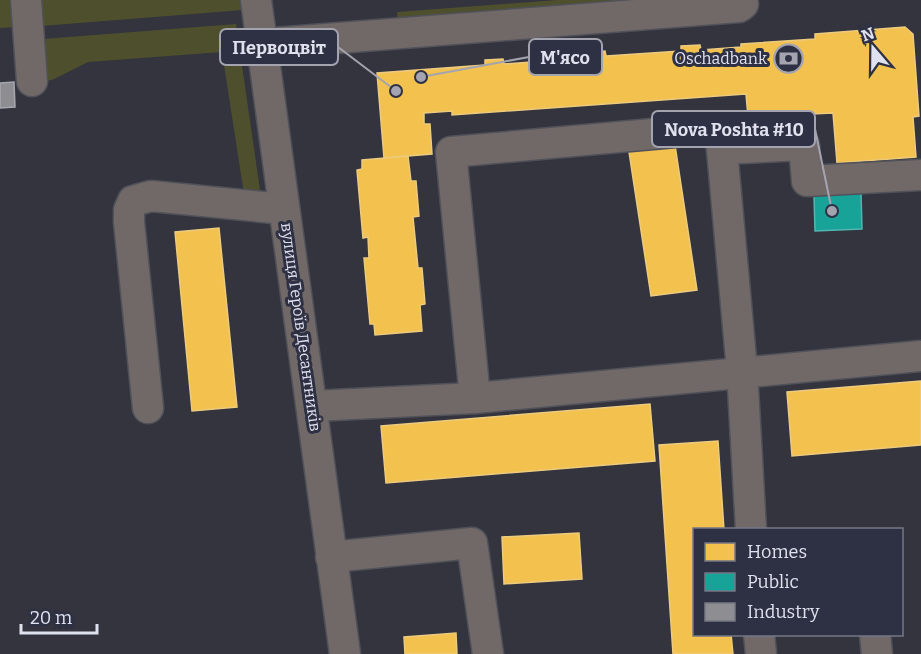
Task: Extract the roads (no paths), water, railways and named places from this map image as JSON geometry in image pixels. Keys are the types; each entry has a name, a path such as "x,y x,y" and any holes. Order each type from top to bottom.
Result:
{"street":[{"path":"26,0 32,81"},
{"name":"вулиця Героїв Десантників","path":"255,0 313,406 345,654"},
{"path":"261,44 727,8 743,4"},
{"path":"475,398 451,152 720,128 742,370 751,528"},
{"path":"722,149 804,145 807,181 921,175"},
{"path":"148,408 129,222 129,210 133,201 140,197 151,196 284,209"},
{"path":"313,406 475,398 742,370 921,356"},
{"path":"331,557 472,543 488,654"},
{"path":"759,636 760,654"},
{"path":"875,636 877,654"}],"place":[{"name":"Oschadbank","path":"788,58"},
{"name":"М'ясо","path":"421,77"},
{"name":"Первоцвіт","path":"396,91"},
{"name":"Nova Poshta #10","path":"832,211"}]}
